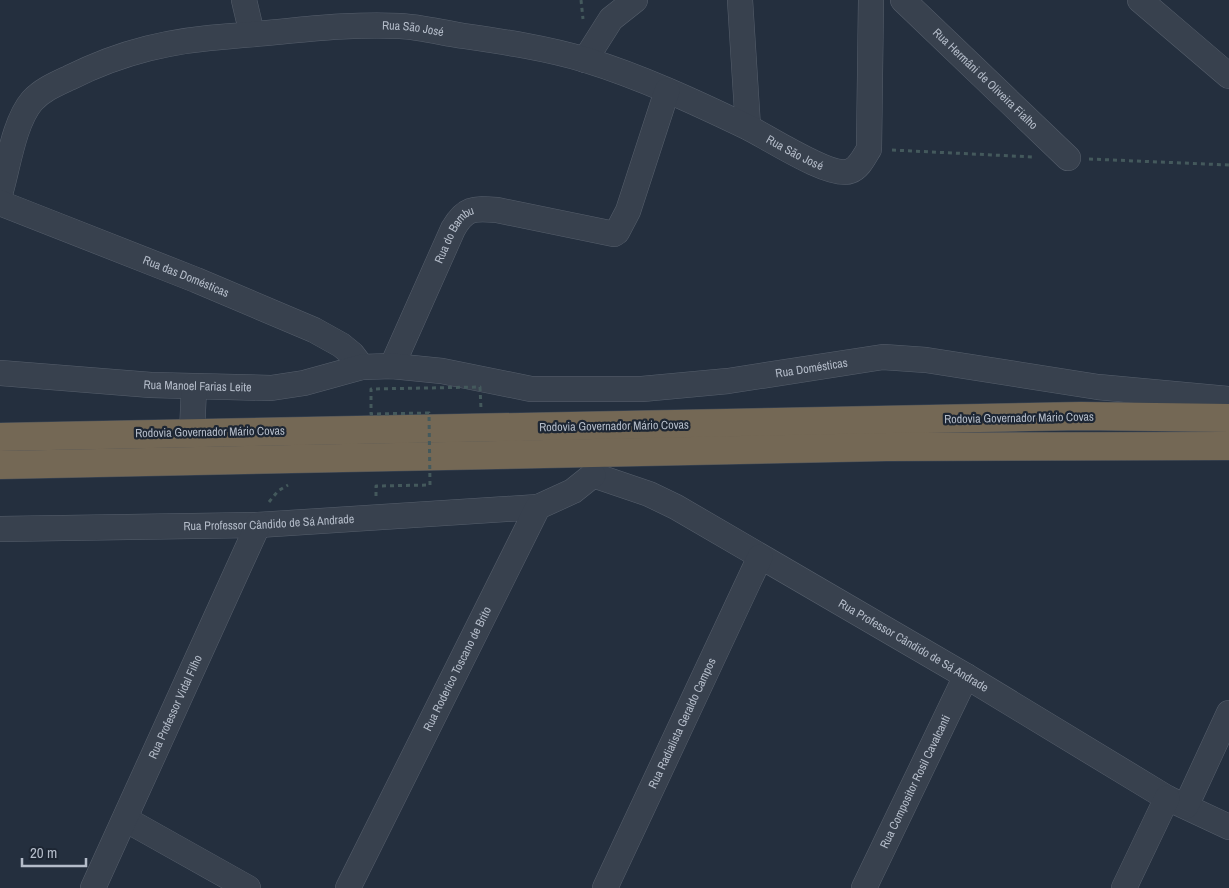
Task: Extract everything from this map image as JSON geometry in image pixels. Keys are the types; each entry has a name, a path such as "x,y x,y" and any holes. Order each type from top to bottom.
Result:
{"highway":[{"name":"Rodovia Governador Mário Covas","path":"0,437 1081,416 1229,418"},
{"path":"0,465 594,464 895,447 1229,446"}],"street":[{"path":"244,0 252,34"},
{"path":"585,60 610,20 635,0"},
{"path":"740,0 748,127"},
{"name":"Rua São José","path":"0,194 23,112 34,98 50,88 120,55 161,44 354,25 402,26 529,46 585,60 667,91 748,127 834,171 851,171 859,164 869,149 870,0"},
{"name":"Rua Hermâni de Oliveira Fialho","path":"903,0 1068,158"},
{"path":"1140,0 1229,76"},
{"name":"Rua do Bambu","path":"392,366 453,229 466,212 478,208 497,210 614,234 625,220 667,91"},
{"name":"Rua das Domésticas","path":"0,203 196,280 314,330 341,345 352,354 362,367"},
{"name":"Rua Domésticas","path":"392,366 442,371 531,389 603,389 728,381 883,357 926,360 1098,387 1229,399"},
{"name":"Rua Manoel Farias Leite","path":"0,373 194,387 271,388 304,383 362,367 392,366"},
{"path":"192,433 194,387"},
{"path":"538,506 573,491 594,464"},
{"name":"Rua Professor Cândido de Sá Andrade","path":"594,464 966,676 1176,802 1229,827"},
{"name":"Rua Professor Cândido de Sá Andrade","path":"0,529 258,525 538,506"},
{"name":"Rua Roderico Toscano de Brito","path":"348,888 532,523 538,506"},
{"name":"Rua Professor Vidal Filho","path":"93,888 258,525"},
{"name":"Rua Radialista Geraldo Campos","path":"605,888 760,557"},
{"name":"Rua Compositor Rosil Cavalcanti","path":"864,888 966,676"},
{"path":"1124,888 1229,713"},
{"path":"125,819 248,888"}],"path":[{"path":"430,485 429,413 372,414 371,389 480,386 480,408"}]}
